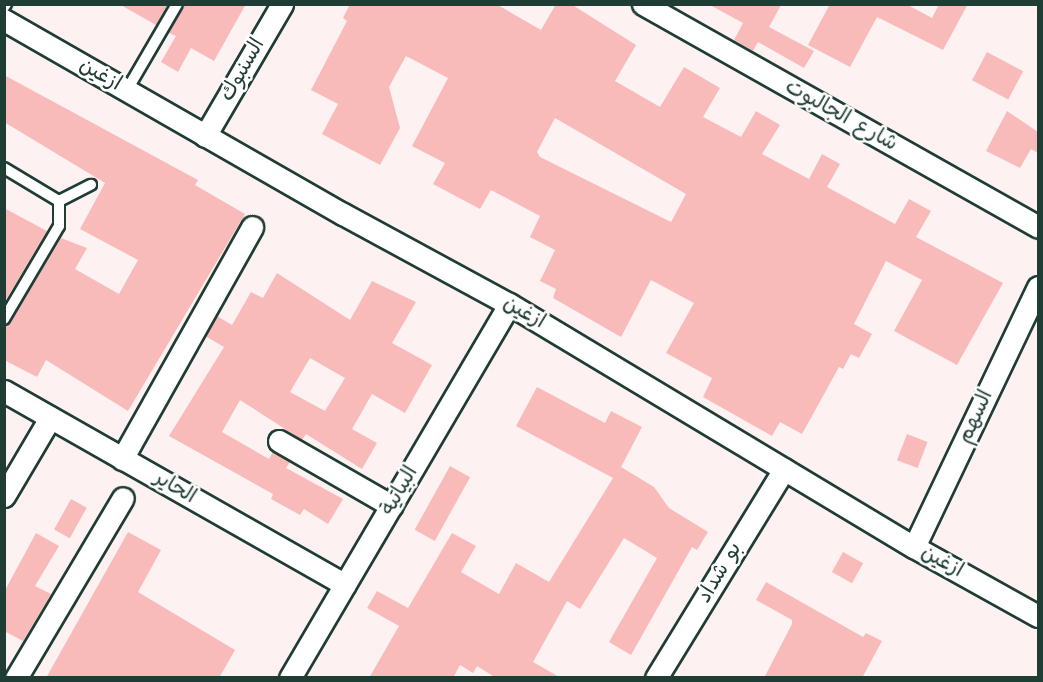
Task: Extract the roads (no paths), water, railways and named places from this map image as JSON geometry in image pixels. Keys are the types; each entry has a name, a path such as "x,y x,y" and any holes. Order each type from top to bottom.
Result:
{"street":[{"name":"السنبوك","path":"205,136 282,4"},
{"name":"شارع الجالبوت","path":"643,4 1038,227"},
{"name":"ازغين","path":"4,20 205,136 509,304 914,547 1038,616"},
{"path":"122,459 252,227"},
{"name":"السهم","path":"914,547 1038,287"},
{"name":"البياتية","path":"291,678 509,304"},
{"name":"الحاير","path":"4,391 345,585"},
{"path":"4,496 50,418"},
{"path":"279,441 392,506"},
{"name":"بو شداد","path":"656,678 784,469"},
{"path":"16,678 123,498"}],"lane":[{"path":"127,90 177,4"},
{"path":"4,168 59,201"},
{"path":"59,201 91,185"},
{"path":"4,319 58,226 59,201"}]}
